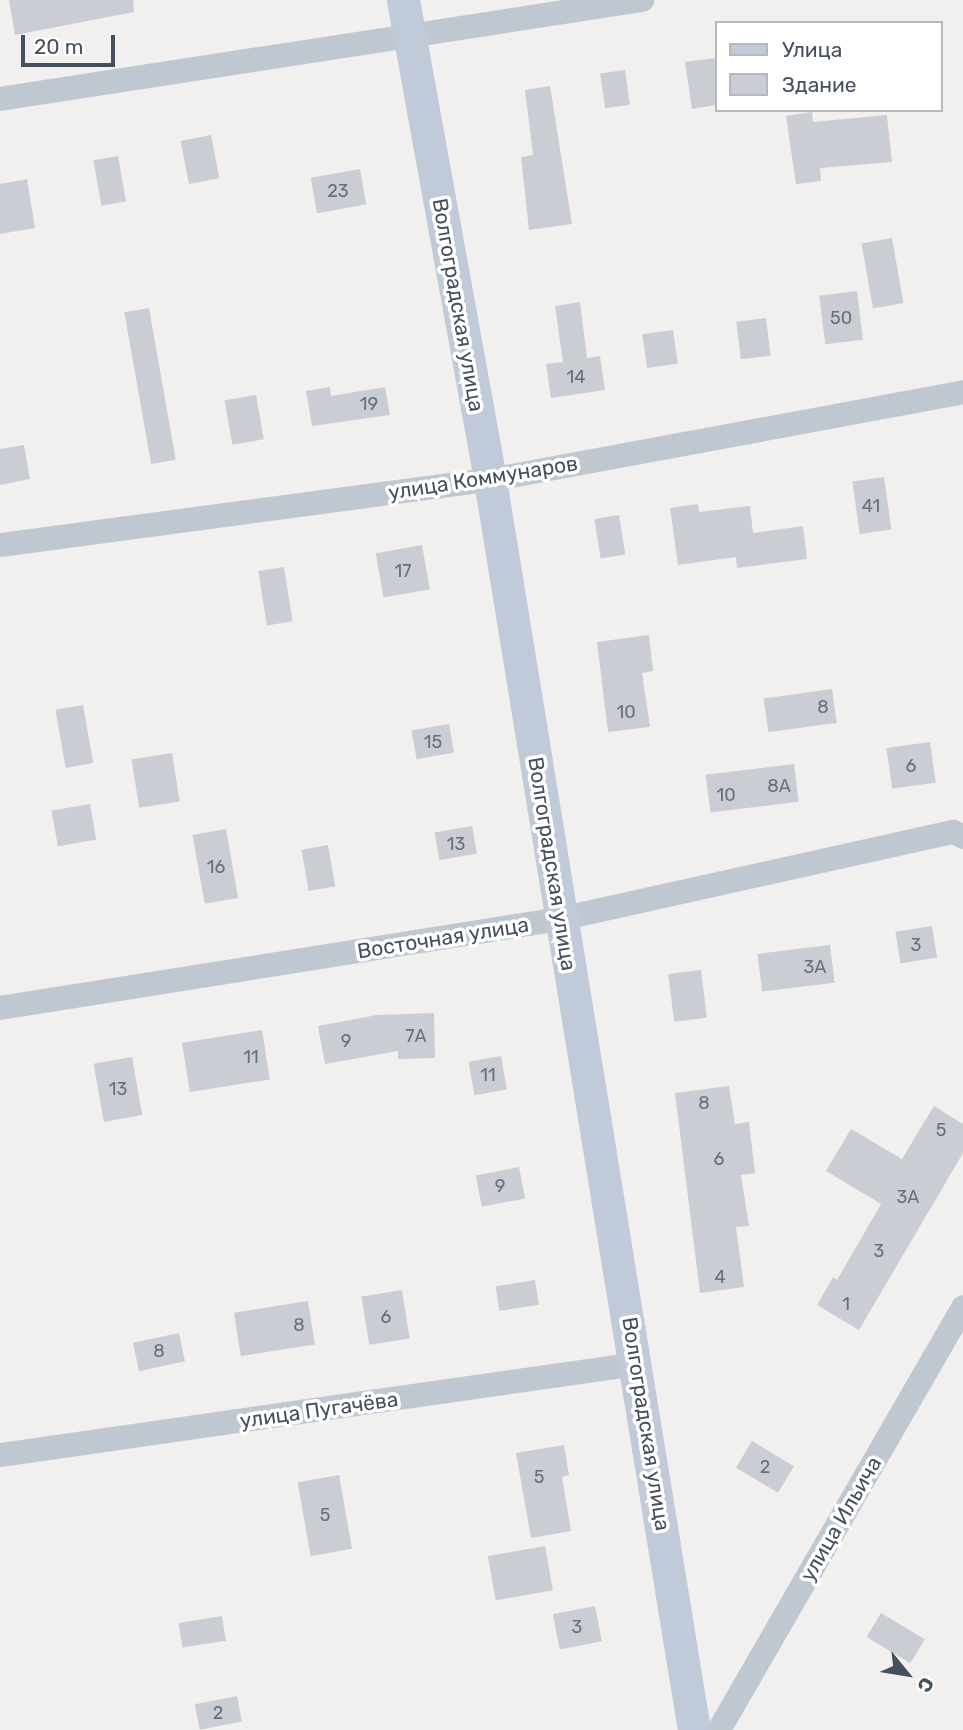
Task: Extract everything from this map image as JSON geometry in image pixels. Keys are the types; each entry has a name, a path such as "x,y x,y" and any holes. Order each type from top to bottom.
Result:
{"main road":[{"name":"Волгоградская улица","path":"403,0 490,480 560,919 637,1364 694,1730"}],"street":[{"path":"0,99 410,38 642,0"},
{"name":"улица Коммунаров","path":"0,545 490,480 963,392"},
{"name":"Восточная улица","path":"0,1008 560,919 954,832 963,836"},
{"name":"улица Ильича","path":"719,1730 963,1307"},
{"name":"улица Пугачёва","path":"0,1455 637,1364"}],"building":[{"path":"9,0 133,0 134,12 15,35"},
{"path":"715,58 715,105 692,109 685,62"},
{"path":"625,70 630,105 605,108 600,73"},
{"path":"550,86 572,224 529,230 521,157 533,155 525,90"},
{"path":"812,112 813,122 887,115 892,162 820,168 821,181 796,184 786,116"},
{"path":"211,135 219,178 189,184 181,141"},
{"path":"118,156 126,201 101,206 93,160"},
{"path":"360,169 366,204 317,213 311,178"},
{"path":"27,179 35,228 0,234 0,184"},
{"path":"892,238 903,303 873,308 861,243"},
{"path":"857,291 863,340 825,344 819,296"},
{"path":"580,302 587,358 600,356 605,390 551,398 546,364 563,362 555,306"},
{"path":"149,308 176,460 151,464 124,312"},
{"path":"766,318 771,356 741,359 736,322"},
{"path":"673,330 678,364 647,368 642,334"},
{"path":"330,387 331,396 385,387 390,415 312,426 306,391"},
{"path":"256,395 264,439 232,445 224,401"},
{"path":"24,445 30,479 0,485 0,449"},
{"path":"884,477 891,529 860,534 852,481"},
{"path":"698,504 699,512 750,506 753,533 803,526 807,559 737,568 736,557 678,565 670,508"},
{"path":"619,515 625,555 601,558 594,519"},
{"path":"422,545 430,589 384,597 376,553"},
{"path":"284,567 293,621 267,625 258,571"},
{"path":"649,635 653,671 642,673 650,727 608,732 597,642"},
{"path":"832,689 837,723 768,732 764,699"},
{"path":"83,705 93,763 66,768 55,710"},
{"path":"449,724 454,753 417,759 412,731"},
{"path":"930,742 936,783 892,789 886,748"},
{"path":"172,753 180,801 139,808 132,759"},
{"path":"794,764 799,802 710,813 706,775"},
{"path":"90,804 96,839 58,846 52,811"},
{"path":"472,826 477,854 439,860 435,833"},
{"path":"226,829 238,898 205,904 193,835"},
{"path":"328,845 335,886 309,891 301,850"},
{"path":"932,926 937,958 900,963 895,932"},
{"path":"830,945 835,983 762,992 758,954"},
{"path":"701,970 707,1018 674,1022 668,974"},
{"path":"434,1013 435,1058 398,1059 398,1051 325,1064 318,1026 377,1015"},
{"path":"262,1030 270,1079 190,1092 182,1043"},
{"path":"501,1056 507,1089 474,1095 469,1062"},
{"path":"132,1057 142,1115 104,1122 94,1064"},
{"path":"729,1086 735,1124 749,1122 755,1173 741,1175 749,1226 736,1227 744,1287 700,1293 675,1093"},
{"path":"934,1106 963,1124 963,1153 859,1330 817,1305 833,1277 837,1280 881,1204 826,1171 851,1129 902,1159"},
{"path":"519,1167 525,1198 482,1207 476,1175"},
{"path":"535,1280 539,1305 499,1311 495,1286"},
{"path":"402,1290 410,1338 369,1345 362,1296"},
{"path":"308,1301 315,1344 241,1356 234,1313"},
{"path":"179,1333 185,1361 139,1371 133,1343"},
{"path":"752,1441 794,1466 778,1493 736,1468"},
{"path":"564,1445 569,1475 562,1477 571,1531 531,1538 516,1453"},
{"path":"339,1475 352,1549 311,1556 298,1482"},
{"path":"545,1546 553,1590 496,1600 488,1556"},
{"path":"595,1606 602,1641 560,1650 553,1614"},
{"path":"881,1613 925,1639 910,1663 867,1637"},
{"path":"222,1616 226,1641 182,1648 179,1623"},
{"path":"237,1696 242,1722 200,1730 195,1704"}]}
